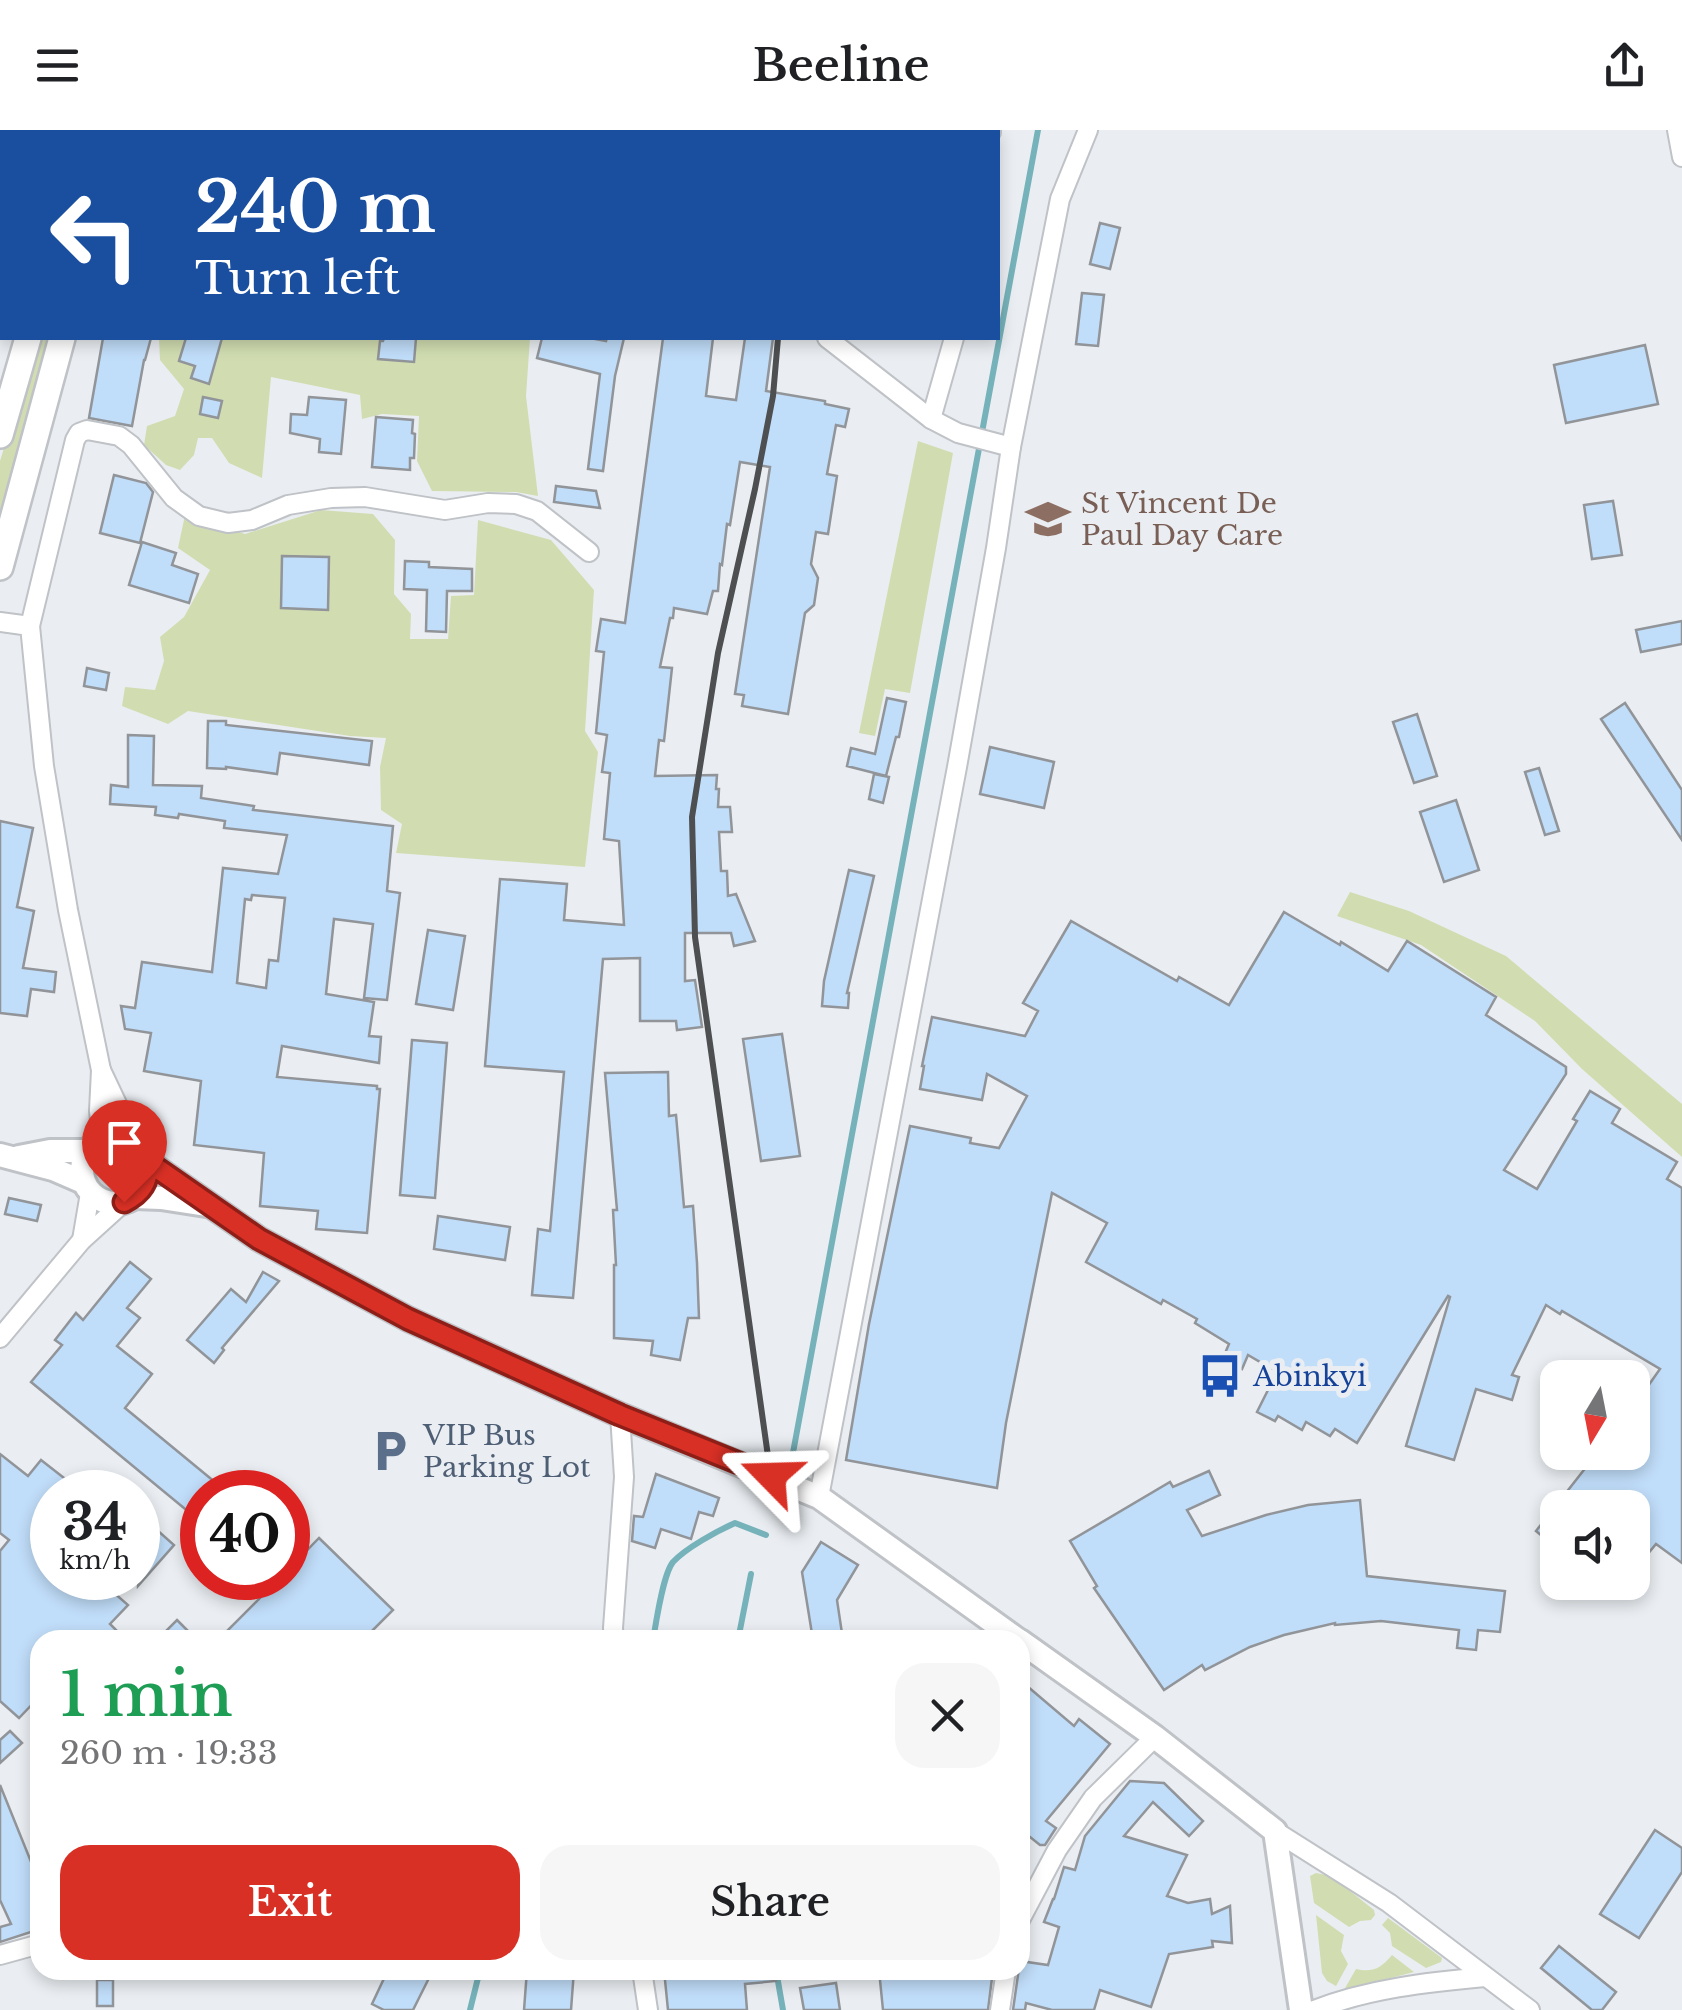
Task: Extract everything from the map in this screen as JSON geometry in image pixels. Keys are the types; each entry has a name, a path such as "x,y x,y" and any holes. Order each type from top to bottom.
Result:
{"main road":[{"path":"0,435 27,340"},
{"path":"0,567 61,340"}],"street":[{"path":"819,1497 996,548 1003,445 1060,199 1088,130"},
{"path":"1677,130 1682,157"},
{"path":"829,340 931,419 958,433 1003,445"},
{"path":"931,419 953,340"},
{"path":"82,1240 86,1187 81,1166 94,1145 101,1070 50,802 30,626 75,440 80,433 87,430 118,436 174,498 199,516 228,524 252,520 288,505 330,498 366,497 444,510 488,503 516,504 537,511 589,552"},
{"path":"0,622 30,626"},
{"path":"0,1338 82,1240 144,1188 148,1175 142,1153 101,1070"},
{"path":"8,1156 94,1145 114,1136 126,1138 210,1206 259,1239 408,1319 620,1415 819,1497 1004,1630"},
{"path":"8,1156 67,1174 100,1200 112,1204 161,1198 210,1206"},
{"path":"615,1630 624,1477 620,1415"},
{"path":"1030,1649 1275,1831 1389,1904 1530,2010"},
{"path":"1030,1901 1056,1850 1093,1798 1154,1738"},
{"path":"1275,1831 1301,2010"},
{"path":"0,1954 30,1946"},
{"path":"1314,2010 1372,1994 1485,1977"},
{"path":"644,1980 648,2010"},
{"path":"1000,2010 1004,1980"}],"green space":[{"path":"37,340 49,340 0,514 0,461"},
{"path":"159,340 530,340 526,396 538,496 432,491 417,461 419,416 382,414 362,419 360,395 271,377 262,478 229,463 212,438 198,438 194,455 180,470 166,465 144,445 147,426 175,416 184,389 160,360"},
{"path":"918,441 953,453 910,693 885,689 875,736 859,733"},
{"path":"321,510 373,514 395,540 394,594 411,614 410,639 448,639 451,596 474,595 478,520 551,540 594,590 585,731 598,752 585,867 396,853 402,824 381,810 380,767 386,738 188,711 168,724 122,706 125,687 155,690 164,661 160,637 184,617 210,570 178,548 185,515 245,534"},
{"path":"1350,892 1409,911 1506,956 1682,1104 1682,1157 1582,1069 1535,1021 1421,945 1337,916"},
{"path":"1310,1876 1331,1876 1374,1910 1375,1915 1349,1927 1314,1903"},
{"path":"1316,1915 1344,1935 1341,1951 1348,1964 1336,1986 1322,1973"},
{"path":"1388,1918 1442,1958 1441,1962 1426,1968 1392,1946 1390,1933 1382,1925"},
{"path":"1392,1955 1414,1972 1344,1990 1356,1969 1376,1968"}],"building":[{"path":"1100,223 1120,228 1110,269 1090,264"},
{"path":"1082,293 1104,295 1098,346 1076,344"},
{"path":"103,340 150,340 132,426 89,418"},
{"path":"185,340 221,340 209,384 191,378 195,366 179,361"},
{"path":"416,340 414,362 378,359 383,341"},
{"path":"542,340 624,340 603,471 588,469 600,374 537,358"},
{"path":"663,340 713,340 706,396 736,400 745,340 773,340 766,391 849,409 845,427 836,425 827,474 837,476 828,534 816,532 811,564 818,578 814,605 805,613 788,714 742,706 744,695 735,694 770,467 740,462 718,591 713,591 707,614 674,608 670,618 660,667 672,668 664,741 659,740 655,776 717,775 718,807 730,807 732,832 719,832 721,871 727,871 728,896 736,894 755,941 734,946 731,933 685,933 685,981 695,980 702,1027 677,1030 676,1021 640,1021 640,958 603,959 573,1298 532,1295 538,1229 550,1231 564,1072 485,1066 500,879 567,884 564,920 624,925 619,841 604,839 610,773 602,772 607,735 596,733 604,652 596,651 601,619 625,623"},
{"path":"1645,345 1658,404 1566,423 1554,365"},
{"path":"203,397 222,401 218,418 200,414"},
{"path":"309,397 346,400 341,454 319,452 320,439 290,433 291,414 307,415"},
{"path":"376,417 413,420 414,458 410,458 410,470 372,467"},
{"path":"114,475 146,483 153,492 140,543 100,533"},
{"path":"556,486 596,491 600,508 554,502"},
{"path":"1613,501 1622,555 1592,559 1584,505"},
{"path":"142,542 176,553 172,565 198,574 189,603 129,585"},
{"path":"282,556 329,557 328,610 281,608"},
{"path":"405,561 429,562 429,567 472,569 472,591 447,591 446,632 426,631 427,590 404,589"},
{"path":"1682,621 1682,644 1641,652 1636,630"},
{"path":"87,668 109,673 106,690 84,686"},
{"path":"887,698 906,702 886,776 847,766 851,748 875,754"},
{"path":"1625,703 1682,790 1682,840 1601,719"},
{"path":"1417,714 1437,776 1414,783 1393,722"},
{"path":"208,721 372,741 369,765 280,753 277,774 207,768"},
{"path":"128,735 154,736 153,785 202,786 201,798 254,806 253,810 393,826 387,891 400,893 387,1000 364,998 373,924 334,919 326,994 374,1002 369,1036 381,1037 379,1063 282,1046 277,1077 380,1089 367,1233 316,1229 318,1211 260,1206 264,1153 194,1145 201,1081 144,1071 151,1033 125,1029 121,1006 135,1008 142,962 212,972 223,868 278,874 287,835 224,828 225,821 179,814 178,818 155,815 156,807 110,804 111,785 128,787","holes":["252,895 285,898 278,961 269,960 266,988 237,983 245,899 251,900"]},
{"path":"990,747 1054,762 1044,808 980,794"},
{"path":"1539,768 1559,831 1545,835 1525,772"},
{"path":"874,774 889,777 883,803 869,799"},
{"path":"1456,800 1479,870 1444,882 1420,812"},
{"path":"0,821 33,828 17,907 34,911 23,968 56,972 54,992 31,989 27,1016 0,1013"},
{"path":"849,870 874,876 847,993 848,1008 822,1006 824,981"},
{"path":"1284,912 1388,971 1407,941 1496,997 1486,1015 1566,1067 1566,1074 1504,1170 1537,1189 1590,1091 1620,1109 1612,1123 1677,1162 1667,1179 1682,1188 1682,1563 1656,1544 1650,1551 1650,1490 1568,1490 1584,1470 1650,1470 1650,1383 1660,1369 1650,1360 1546,1305 1512,1375 1519,1377 1512,1400 1476,1389 1454,1460 1406,1446 1448,1296 1357,1443 1335,1429 1330,1436 1306,1422 1302,1430 1278,1416 1275,1421 1257,1412 1277,1372 1248,1355 1242,1369 1222,1360 1229,1344 1195,1323 1197,1319 1163,1300 1161,1304 1086,1262 1107,1223 1052,1193 1006,1423 997,1488 846,1460 869,1324 910,1126 999,1148 1027,1096 987,1074 982,1100 920,1089 932,1017 1025,1036 1038,1011 1023,1003 1071,921 1177,981 1179,977 1229,1005"},
{"path":"428,930 465,936 453,1010 416,1004"},
{"path":"782,1034 800,1156 761,1161 743,1039"},
{"path":"412,1040 447,1043 435,1198 400,1195"},
{"path":"668,1072 669,1116 676,1115 684,1207 693,1206 697,1263 699,1318 688,1318 680,1360 651,1355 653,1341 614,1338 613,1210 617,1210 605,1073"},
{"path":"9,1198 41,1205 37,1221 5,1214"},
{"path":"438,1216 510,1227 505,1260 434,1249"},
{"path":"130,1262 151,1279 127,1308 140,1318 117,1346 152,1374 125,1408 200,1470 180,1470 180,1505 160,1488 160,1470 138,1470 31,1382 62,1345 55,1340 76,1313 83,1320"},
{"path":"263,1272 279,1281 222,1348 214,1363 187,1340 231,1289 246,1302"},
{"path":"0,1454 28,1476 30,1474 30,1600 122,1600 128,1605 110,1624 116,1630 30,1630 30,1706 19,1718 0,1701 0,1551 9,1540 0,1533"},
{"path":"41,1460 54,1470 33,1470"},
{"path":"1209,1471 1220,1495 1187,1510 1202,1536 1308,1505 1360,1500 1367,1576 1505,1591 1500,1632 1478,1630 1476,1650 1457,1648 1459,1630 1381,1621 1335,1623 1250,1647 1205,1670 1202,1665 1164,1690 1094,1588 1097,1586 1070,1541 1170,1482 1173,1487"},
{"path":"656,1474 719,1498 713,1516 699,1512 691,1539 661,1529 655,1548 632,1541 634,1516 643,1517"},
{"path":"160,1533 174,1545 160,1561"},
{"path":"319,1538 393,1610 373,1630 228,1630 258,1600 310,1600 310,1547"},
{"path":"821,1542 858,1565 837,1600 842,1630 811,1630 802,1572"},
{"path":"177,1620 187,1630 167,1630"},
{"path":"1030,1689 1074,1726 1079,1719 1110,1744 1046,1821 1056,1828 1045,1845 1030,1837"},
{"path":"10,1731 22,1743 0,1763 0,1740"},
{"path":"1130,1781 1164,1783 1203,1821 1189,1836 1153,1802 1124,1836 1187,1855 1167,1896 1188,1903 1210,1899 1212,1914 1230,1906 1232,1943 1212,1941 1213,1947 1169,1954 1151,2007 1100,1990 1094,2010 1052,2010 1026,2003 1025,2010 1013,2010 1017,1980 1030,1980 1030,1962 1048,1965 1059,1927 1044,1922 1064,1867 1075,1870 1085,1836"},
{"path":"0,1785 30,1859 30,1932 0,1942 0,1927 11,1924 0,1900"},
{"path":"1655,1830 1682,1848 1682,1872 1639,1938 1600,1914"},
{"path":"1559,1946 1616,1992 1602,2010 1592,2010 1541,1968"},
{"path":"97,1980 113,1980 113,2006 97,2006"},
{"path":"383,1980 428,1980 413,2010 384,2010 372,2004"},
{"path":"526,1980 573,1980 571,2010 524,2010"},
{"path":"665,1980 776,1980 745,1984 747,2010 668,2010"},
{"path":"880,1980 992,1980 988,2010 883,2010"},
{"path":"836,1983 840,2010 804,2010 800,1988"}],"waterway":[{"path":"1000,335 1038,130"},
{"path":"790,1469 999,340"},
{"path":"655,1630 673,1562 702,1540 735,1523 766,1535"},
{"path":"740,1630 751,1574"},
{"path":"470,2010 478,1980"},
{"path":"778,1980 783,2010"}],"railway":[{"path":"774,1499 695,937 692,817 718,653 773,396 778,340"}],"place":[{"name":"St Vincent De Paul Day Care","path":"1048,519"},
{"name":"Abinkyi","path":"1220,1376"},
{"name":"VIP Bus Parking Lot","path":"390,1451"}],"route":[{"path":"124,1202 144,1188 148,1162 259,1239 408,1319 620,1415 771,1476"}]}
